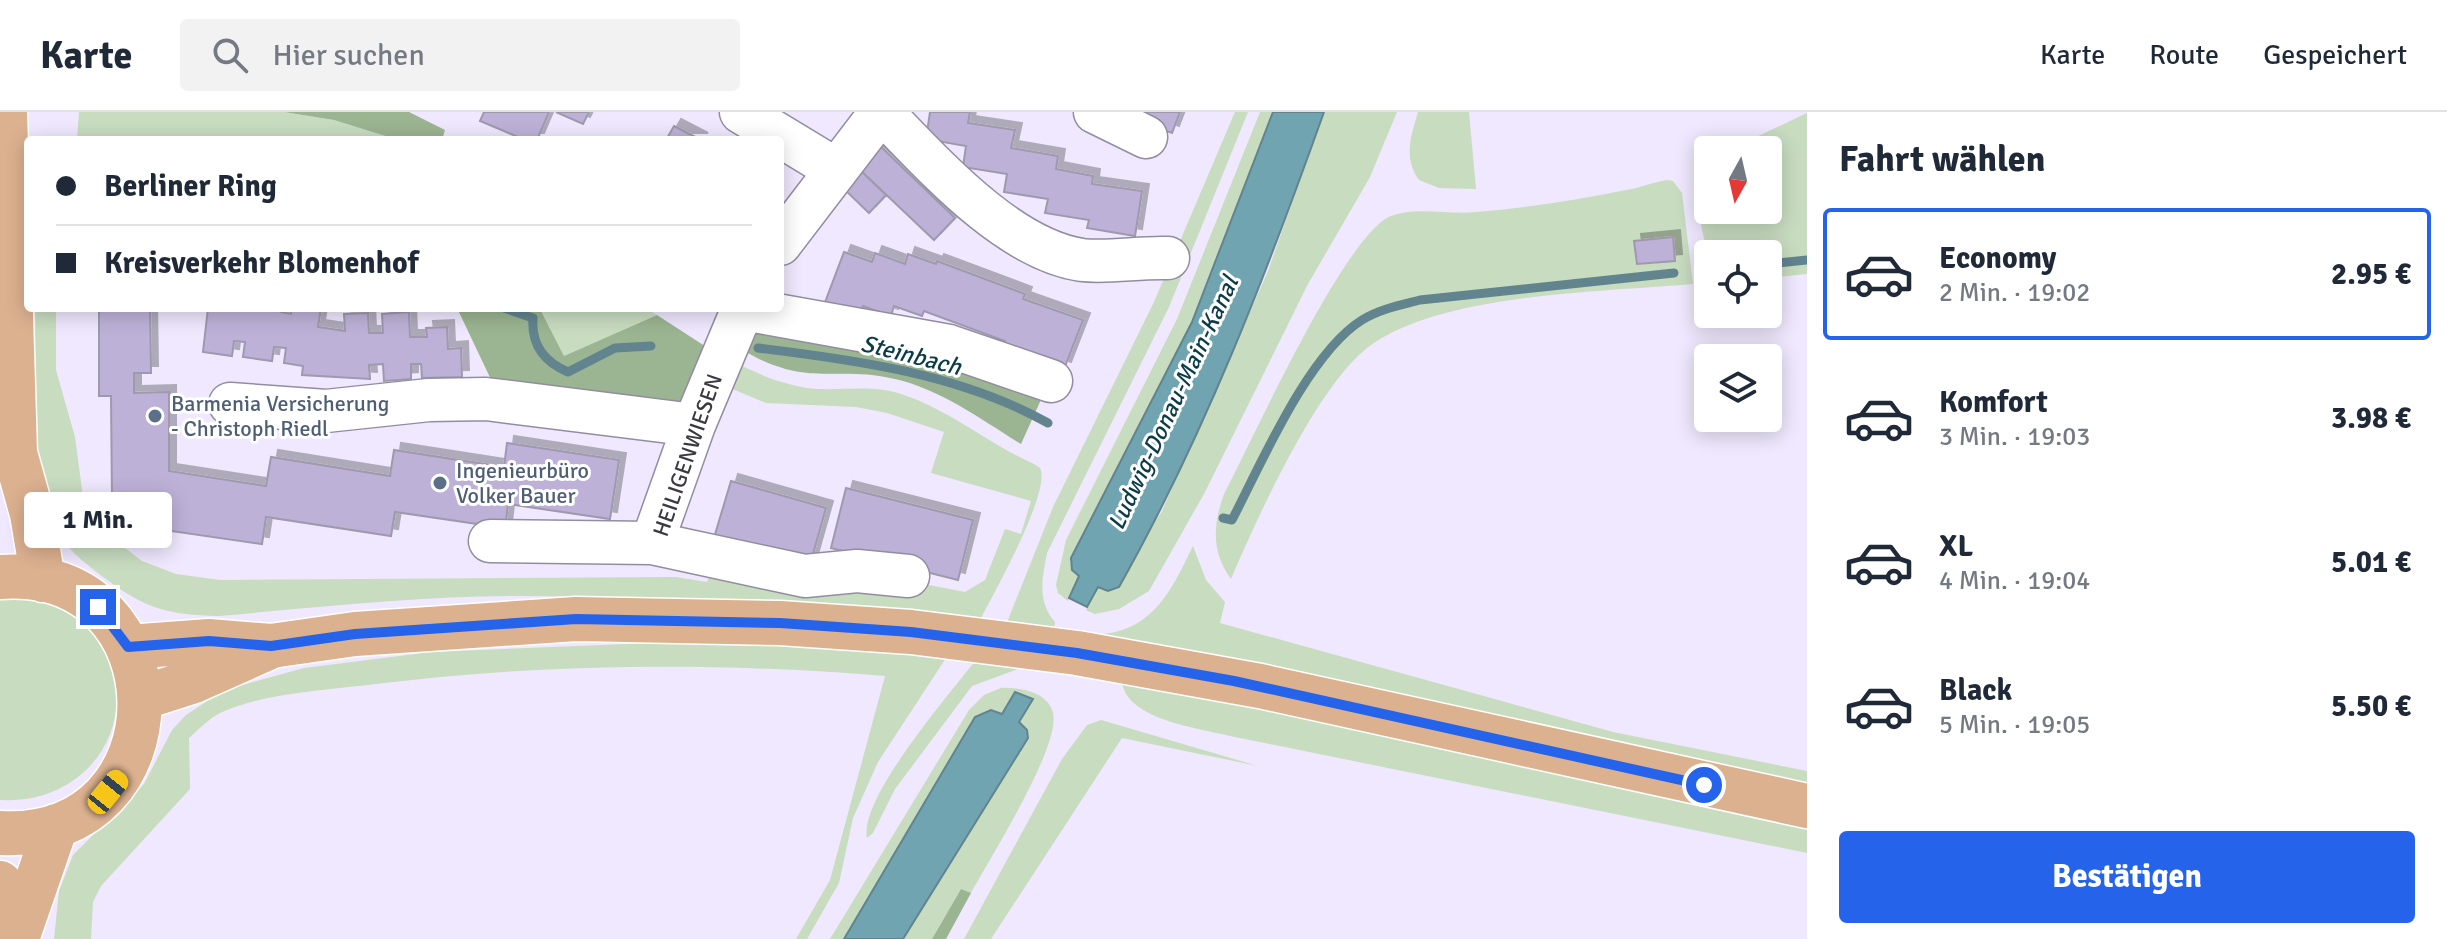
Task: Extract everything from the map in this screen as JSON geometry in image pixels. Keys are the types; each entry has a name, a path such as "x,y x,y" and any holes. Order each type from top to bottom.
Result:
{"main road":[{"path":"5,112 7,466 32,514 43,580"},
{"path":"0,577 43,580 73,590 98,607 128,647 141,698 135,749 120,776 91,806 56,826 20,834 0,833"},
{"path":"128,647 209,641 271,646 386,631 576,619 780,623 911,632 1077,653 1260,686 1807,806"},
{"path":"141,698 194,681 271,646"},
{"path":"18,938 56,826"},
{"path":"0,883 18,938"}],"street":[{"path":"741,112 781,136"},
{"path":"784,239 881,112 954,184 1022,235 1080,260 1168,258"},
{"path":"1095,112 1146,137"},
{"path":"784,138 835,169"},
{"name":"HEILIGENWIESEN","path":"741,312 694,425 652,543 805,576 868,571 908,576"},
{"name":"HEILIGENWIESEN","path":"760,312 806,323 918,339 1003,362 1051,381"},
{"path":"230,404 326,411 429,400 486,399 694,425"},
{"path":"490,541 652,543"}],"green space":[{"path":"79,112 284,112 334,120 385,136 77,136"},
{"path":"284,112 409,112 445,130 443,136 385,136 334,120"},
{"path":"1235,112 1248,112 1169,307 1047,553 1042,589 1045,606 1055,622 1054,631 1006,625 1053,507 1154,302"},
{"path":"1260,112 1273,112 1192,322 1074,551 1070,562 1080,576 1068,601 1058,593 1056,585 1066,540 1177,319"},
{"path":"1324,112 1397,112 1370,177 1308,284 1205,492 1149,591 1119,609 1095,614 1086,610 1098,587 1103,590 1161,513 1268,271"},
{"path":"1418,112 1469,112 1476,189 1439,188 1419,180 1410,155"},
{"path":"1807,113 1807,274 1782,277 1782,240 1704,240 1701,224 1782,224 1782,136 1759,136"},
{"path":"1673,181 1682,193 1693,284 1569,293 1477,306 1435,316 1397,330 1367,348 1328,392 1308,423 1272,490 1231,579 1220,558 1216,538 1224,494 1325,298 1372,231 1391,216 1401,213 1466,213 1514,208 1607,194"},
{"path":"35,312 56,312 56,370 75,437 83,497 102,530 142,561 176,574 220,580 676,577 707,582 712,567 924,584 965,592 985,580 1005,529 1021,534 1031,501 931,473 944,432 887,413 856,407 766,403 723,385 732,361 796,386 872,389 904,395 938,410 1034,464 1040,468 1041,480 1029,520 979,622 751,604 523,596 371,603 219,616 186,614 146,604 120,589 81,559 52,526 41,495 34,414"},
{"path":"459,312 542,312 564,356 657,315 714,352 682,401 664,405 495,388"},
{"path":"542,312 652,312 657,315 564,356"},
{"path":"760,323 918,349 1044,393 1021,444 960,406 912,384 874,375 805,373 768,363 746,352"},
{"path":"1193,546 1206,580 1225,602 1220,623 1613,732 1807,771 1807,787 1102,639 1103,634 1136,624 1159,604"},
{"path":"0,598 49,601 76,617 89,629 108,658 116,689 115,718 105,745 87,769 64,786 34,797 0,800"},
{"path":"702,641 799,644 946,658 878,762 853,818 839,883 807,939 796,939 830,880 885,676 758,668 567,669 440,677 320,690 245,704 216,715 189,738 190,789 101,886 93,902 91,939 54,939 59,891 73,855 144,784 172,730 186,715 224,690 304,668 431,652"},
{"path":"975,661 1021,668 972,686 895,789 873,833 867,838 868,820 891,773"},
{"path":"1122,682 1321,721 1807,826 1807,853 1184,725 1150,714 1137,705 1127,695"},
{"path":"1001,688 1016,688 1039,695 1053,713 1053,729 1036,775 971,893 961,889 932,939 903,939 1028,739 1019,722 1032,699 1015,692 1002,715 975,717 844,939 830,939 969,710 984,695"},
{"path":"1101,720 1258,766 1122,738 991,939 964,939 1062,759 1087,725"},
{"path":"961,889 971,893 946,939 932,939"}],"water":[{"name":"Ludwig-Donau-Main-Kanal","path":"1273,112 1324,112 1232,354 1179,472 1119,587 1108,591 1098,587 1087,607 1069,598 1079,576 1072,570 1071,558 1192,322"},
{"path":"1015,692 1033,699 1019,722 1027,730 1028,738 903,939 844,939 975,717 991,710 1002,714"}],"building":[{"path":"484,112 549,112 539,136 516,136 480,121"},
{"path":"556,112 589,112 583,124"},
{"path":"930,112 970,112 968,123 1015,130 1011,148 1058,156 1056,169 1093,176 1092,184 1142,191 1135,236 1087,228 1089,220 1045,213 1048,199 1004,192 1007,174 963,167 966,146 926,139"},
{"path":"1137,112 1180,112 1172,133 1135,119"},
{"path":"674,126 693,136 668,136"},
{"path":"879,145 955,218 934,240 858,168"},
{"path":"858,168 886,195 869,213 841,186"},
{"path":"1673,237 1675,261 1637,264 1634,241"},
{"path":"844,252 872,262 875,253 905,264 908,254 936,264 937,261 1025,294 1023,299 1083,320 1064,369 1002,346 1005,341 924,311 922,316 894,306 891,316 863,306 859,318 824,305"},
{"path":"99,312 150,312 151,373 134,373 134,393 169,392 169,471 266,486 271,457 390,476 394,450 504,467 507,443 619,460 610,519 508,504 505,528 395,512 391,536 266,517 262,544 164,530 167,510 112,501 111,396 99,396"},
{"path":"208,312 320,312 318,327 345,331 344,314 368,313 369,333 383,333 382,314 409,312 410,337 427,337 426,328 447,327 448,349 461,348 462,377 422,378 421,364 411,364 411,379 384,381 383,364 369,365 370,379 302,375 303,366 284,363 286,348 274,347 272,361 243,357 245,342 234,341 232,356 203,352"},
{"path":"731,481 826,508 809,568 713,541"},
{"path":"846,488 973,520 958,580 831,548"}],"waterway":[{"path":"1782,263 1807,260"},
{"path":"1223,518 1232,520 1288,411 1323,357 1342,336 1369,316 1420,300 1674,273"},
{"name":"Steinbach","path":"516,312 533,318 534,336 541,351 552,363 568,372 615,348 651,346"},
{"name":"Steinbach","path":"758,348 870,364 944,381 1014,406 1048,423"}],"place":[{"name":"Barmenia Versicherung - Christoph Riedl","path":"155,416"},
{"name":"Ingenieurbüro Volker Bauer","path":"440,483"}],"route":[{"path":"98,607 119,630 128,647 209,641 271,646 355,634 576,619 780,623 911,632 1157,666 1343,704 1704,785"}]}
